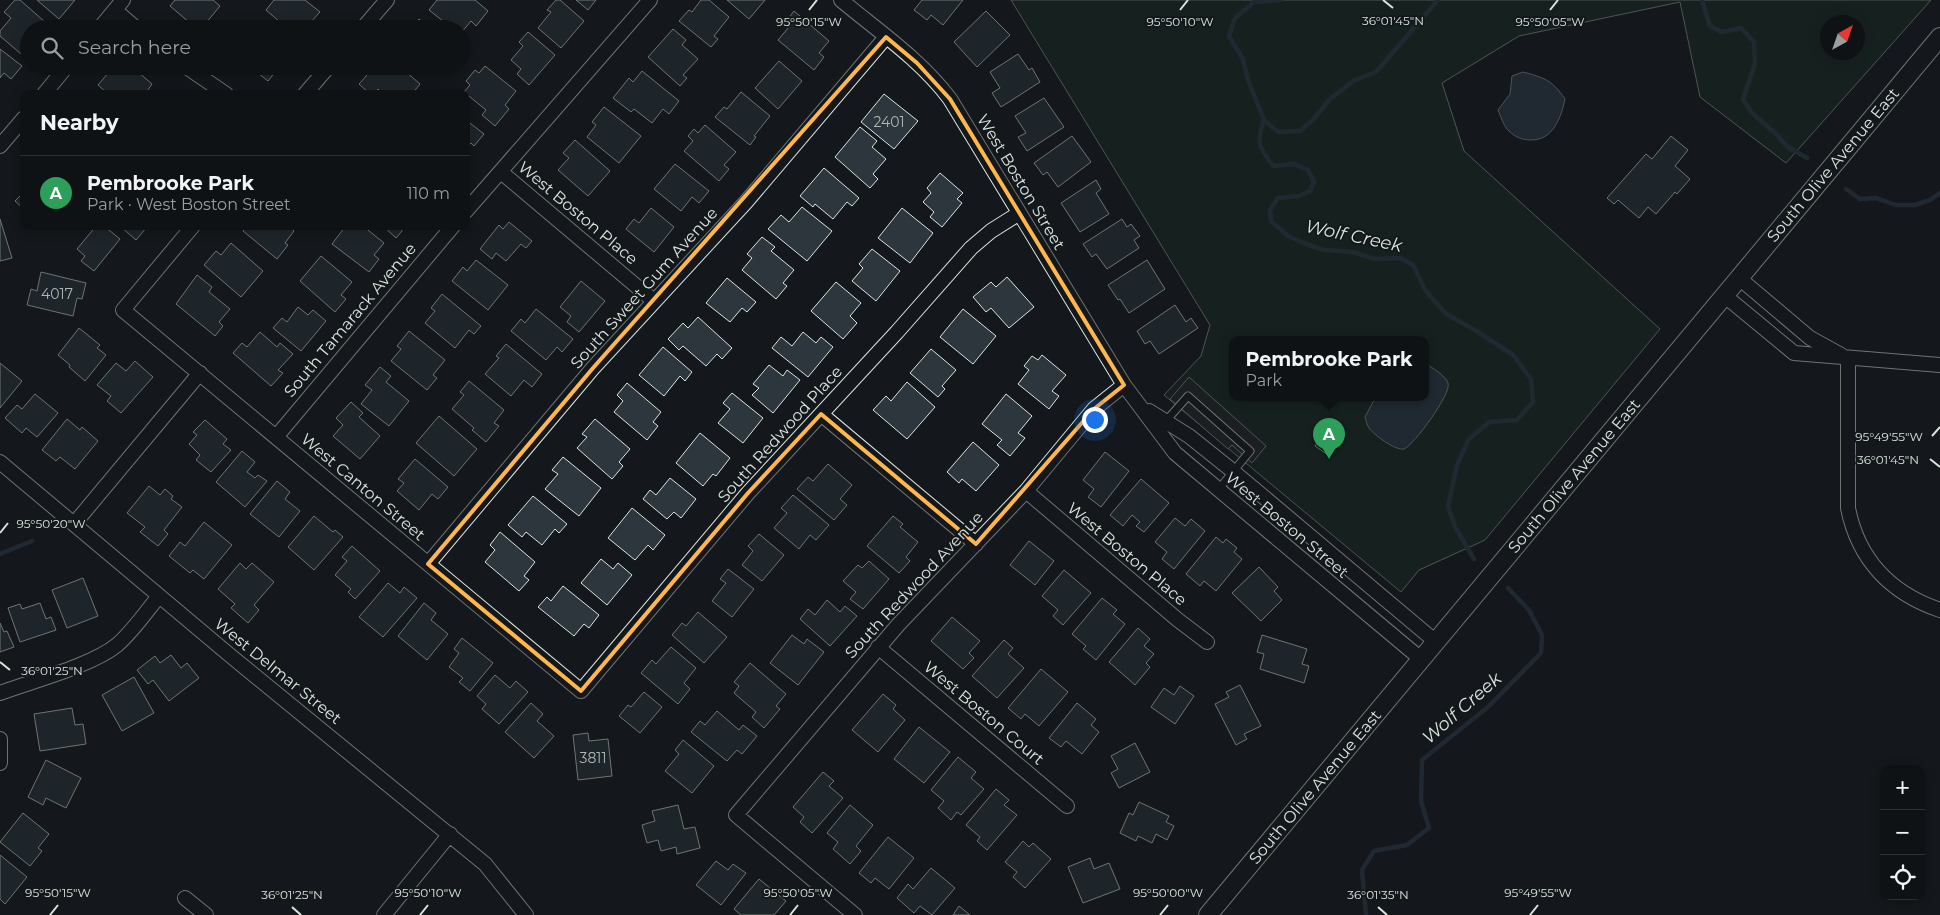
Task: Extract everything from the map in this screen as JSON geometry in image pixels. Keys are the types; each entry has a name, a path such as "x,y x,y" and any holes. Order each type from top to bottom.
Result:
{"street":[{"path":"370,20 387,0"},
{"path":"470,207 650,0"},
{"name":"West Boston Street","path":"841,0 917,63 942,88 1124,385 1142,407 1162,425 1190,436 1436,642"},
{"path":"106,20 119,5 130,20"},
{"name":"South Sweet Gum Avenue","path":"428,564 586,376 746,202 886,37"},
{"name":"South Olive Avenue East","path":"1208,915 1940,37"},
{"path":"47,90 60,75"},
{"path":"198,75 220,90"},
{"path":"308,90 321,75"},
{"path":"0,146 20,123"},
{"name":"West Boston Place","path":"501,172 654,301"},
{"name":"South Redwood Place","path":"581,691 748,494 897,332 971,248 1018,214"},
{"name":"West Canton Street","path":"190,230 123,310 581,691"},
{"name":"South Tamarack Avenue","path":"276,437 450,230"},
{"path":"1740,278 1810,338 1848,359"},
{"path":"1725,296 1794,353 1848,359 1940,365"},
{"path":"1848,359 1848,508 1852,527 1867,557 1892,585 1921,603 1940,610"},
{"path":"74,524 200,373"},
{"name":"South Redwood Avenue","path":"855,915 736,815 878,647 1026,491 1094,410 1124,385"},
{"path":"821,414 976,544"},
{"name":"West Boston Street","path":"1162,425 1175,453 1421,659"},
{"name":"West Delmar Street","path":"0,462 159,596 485,864 526,915"},
{"name":"West Boston Place","path":"1026,491 1178,620 1207,642"},
{"path":"0,693 85,662 108,651 125,637 159,596"},
{"name":"West Boston Court","path":"878,647 1067,806"},
{"path":"0,739 0,763"},
{"path":"384,915 450,834"},
{"path":"185,898 206,915"}],"lane":[{"path":"1162,425 1188,396 1250,451 1218,490"}],"highlighted area":[{"path":"886,37 917,63 950,99 1124,385 1094,409 976,544 821,414 748,493 581,691 428,564 593,368"}],"green space":[{"path":"1011,0 1931,0 1786,163 1700,97 1680,2 1519,36 1442,83 1464,151 1660,329 1485,540 1419,570 1401,592 1164,395 1201,356 1210,325"}],"shaded area":[{"path":"1189,377 1266,446 1252,463 1232,445 1228,449 1170,399"}],"water":[{"path":"1523,72 1537,76 1552,84 1565,99 1555,127 1539,139 1531,140 1514,135 1506,127 1498,110 1510,94 1512,76"},
{"path":"1429,366 1444,377 1448,383 1448,389 1431,418 1416,438 1404,449 1396,448 1380,438 1368,427 1365,417 1373,401 1429,401"}],"building":[{"path":"15,0 20,0 43,20 20,20 20,53 0,36 0,31 11,18 4,12"},
{"path":"37,0 75,0 59,19"},
{"path":"175,0 213,0 220,6 208,20 186,20 170,6"},
{"path":"274,0 305,0 320,12 313,20 278,20 266,10"},
{"path":"437,0 475,0 488,11 476,26 471,21 470,22 470,20 442,20 429,10"},
{"path":"556,0 560,0 584,21 561,48 538,28 551,12 547,10"},
{"path":"576,0 596,0 588,10"},
{"path":"701,0 709,0 729,17 714,36 718,39 711,47 679,21 689,10 692,12"},
{"path":"727,0 765,0 749,19"},
{"path":"922,0 963,0 943,25 931,15 927,20 914,10"},
{"path":"794,11 829,41 819,53 824,57 814,70 778,40 789,27 785,23"},
{"path":"986,11 1010,35 977,67 954,42"},
{"path":"673,29 686,40 682,45 698,59 683,75 687,78 680,86 648,57"},
{"path":"528,32 555,55 529,85 517,74 521,69 511,60 523,46 519,42"},
{"path":"0,49 20,64 20,68 11,79 4,73 0,78"},
{"path":"1018,54 1029,70 1032,68 1040,82 1001,107 992,93 1000,88 990,72"},
{"path":"779,61 802,81 778,109 755,88"},
{"path":"485,66 516,91 505,105 509,109 495,126 482,115 486,110 470,97 470,90 466,90 470,85 466,81 475,70 479,73"},
{"path":"642,71 679,101 669,114 663,109 652,123 634,109 631,112 613,98 629,78 633,82"},
{"path":"106,75 142,75 152,84 148,90 104,90 98,85"},
{"path":"260,75 273,75 268,81"},
{"path":"367,75 410,75 420,84 415,90 366,90 359,84"},
{"path":"741,92 770,116 754,136 756,137 750,145 715,117 724,107 727,109"},
{"path":"884,94 918,121 894,149 861,122"},
{"path":"1044,98 1064,127 1027,151 1018,137 1026,133 1015,116"},
{"path":"604,107 641,136 619,163 587,137 596,125 592,122"},
{"path":"470,123 484,134 474,146 471,143 470,144"},
{"path":"705,125 736,152 724,165 729,169 719,181 684,151 693,141 688,136 694,129 698,133"},
{"path":"860,127 877,141 872,147 886,159 873,174 878,179 870,188 835,157"},
{"path":"1072,136 1091,162 1058,187 1047,172 1043,175 1034,163"},
{"path":"1671,136 1688,150 1675,166 1690,179 1677,194 1675,192 1656,214 1648,207 1639,218 1618,200 1614,204 1607,198 1646,154 1652,159"},
{"path":"575,140 610,171 588,196 558,170 569,158 563,153"},
{"path":"675,164 709,191 699,203 692,197 681,211 654,189"},
{"path":"824,168 859,198 852,206 847,202 833,219 815,204 813,207 800,196"},
{"path":"940,173 963,193 957,199 962,203 942,227 930,217 934,212 923,202 931,193 927,188"},
{"path":"1096,180 1101,189 1096,193 1109,214 1080,232 1061,203"},
{"path":"20,196 20,205 15,201"},
{"path":"802,207 832,231 807,261 768,229 781,215 789,222"},
{"path":"651,208 674,227 654,252 626,229 634,219 639,223"},
{"path":"902,208 933,233 910,263 878,238"},
{"path":"0,219 12,258 0,261"},
{"path":"1122,219 1127,227 1131,224 1140,236 1134,240 1139,248 1107,269 1096,254 1092,257 1083,244"},
{"path":"509,222 532,241 526,248 521,244 506,261 496,253 492,259 480,249 499,225 503,229"},
{"path":"93,230 109,230 120,239 94,271 81,261 85,256 77,249"},
{"path":"125,230 144,230 136,240"},
{"path":"343,230 368,230 384,243 374,255 379,259 369,272 332,244"},
{"path":"387,230 403,230 396,238"},
{"path":"243,231 294,231 285,243 288,245 277,259"},
{"path":"762,237 775,247 771,251 794,270 783,283 787,286 776,299 742,270 752,258 747,254"},
{"path":"231,243 263,271 241,297 204,265 216,251 221,255"},
{"path":"872,249 900,271 876,301 852,281 863,268 859,264"},
{"path":"321,256 352,282 341,295 346,299 335,312 300,281"},
{"path":"476,260 508,285 488,310 452,281 463,267 467,271"},
{"path":"1147,260 1165,289 1129,313 1108,285"},
{"path":"41,272 86,283 82,299 77,298 73,316 27,305 31,289 37,291"},
{"path":"197,275 212,287 209,292 230,309 219,322 223,326 215,336 176,304"},
{"path":"1007,277 1034,307 1009,328 991,308 986,312 973,297 991,282 996,287"},
{"path":"727,278 756,302 747,312 742,308 730,322 706,303"},
{"path":"581,281 605,301 579,332 567,322 571,316 560,307"},
{"path":"836,282 861,303 850,316 857,323 843,339 811,311"},
{"path":"442,294 481,326 474,334 469,330 455,348 425,323 435,311 431,308"},
{"path":"1175,305 1186,322 1191,318 1198,328 1159,354 1150,341 1145,344 1137,331"},
{"path":"298,307 308,315 313,310 326,321 301,351 273,328 282,318 287,322"},
{"path":"536,309 573,339 562,352 557,347 546,360 511,331 521,319 525,323"},
{"path":"963,309 996,336 973,364 940,337"},
{"path":"698,317 732,348 722,359 717,354 706,366 683,346 679,350 668,339 683,323 688,328"},
{"path":"79,328 100,345 97,348 106,355 85,381 58,355"},
{"path":"409,331 445,360 433,375 437,378 427,390 391,361 401,349 397,346"},
{"path":"260,332 277,347 280,343 293,354 278,370 283,373 271,386 233,353 242,343 247,347"},
{"path":"803,332 816,343 821,337 833,347 808,377 772,348 781,337 792,346"},
{"path":"506,344 542,374 532,387 524,380 511,396 485,374 499,358 496,356"},
{"path":"663,347 692,372 685,381 680,376 664,396 639,375"},
{"path":"931,349 956,370 942,386 945,389 938,397 910,373"},
{"path":"1042,355 1066,375 1052,391 1059,396 1049,409 1018,384 1029,370 1024,366 1032,356 1038,360"},
{"path":"135,361 153,377 121,413 107,401 111,396 97,385 116,363 126,371"},
{"path":"0,363 22,381 0,408"},
{"path":"769,365 783,376 787,370 800,380 773,413 752,395 759,388 753,384"},
{"path":"380,367 391,376 386,382 409,401 389,426 361,404 372,390 365,385"},
{"path":"469,381 504,410 494,423 499,426 486,442 472,430 474,428 452,409 464,395 460,392"},
{"path":"907,382 935,407 907,439 873,410 886,396 891,401"},
{"path":"627,383 661,412 653,422 658,426 647,440 614,412 623,401 617,395"},
{"path":"732,393 763,418 743,443 718,423 730,409 723,403"},
{"path":"35,394 58,413 37,437 26,428 22,433 5,418 17,405 22,409"},
{"path":"1006,394 1032,416 1018,433 1025,438 1010,456 997,445 1002,440 982,424"},
{"path":"351,402 363,413 359,417 380,436 360,459 333,436 343,425 336,418"},
{"path":"439,416 477,449 454,476 416,443"},
{"path":"67,419 80,430 82,427 98,441 75,469 60,457 56,461 42,450"},
{"path":"595,419 630,449 619,462 623,466 612,479 577,448 587,437 582,434"},
{"path":"205,420 227,439 223,444 231,450 211,472 196,460 200,455 189,444 197,435 193,432"},
{"path":"700,433 730,458 716,476 713,474 703,486 676,463"},
{"path":"1324,433 1338,442 1328,455 1315,446"},
{"path":"973,442 999,465 976,491 962,479 959,483 947,472"},
{"path":"242,451 255,462 247,472 255,478 258,475 267,481 245,507 216,482"},
{"path":"1105,452 1129,471 1101,507 1088,497 1094,489 1083,480"},
{"path":"563,457 601,488 579,516 545,489 558,474 552,470"},
{"path":"415,459 448,487 438,499 432,494 419,510 397,491 404,483 398,479"},
{"path":"828,464 852,485 840,499 847,505 834,520 797,489 808,477 813,481"},
{"path":"670,478 696,499 681,518 674,512 667,519 643,499 650,490 656,495"},
{"path":"1141,479 1169,503 1144,532 1136,526 1140,522 1132,515 1123,526 1110,515"},
{"path":"277,481 290,492 285,499 300,511 279,537 250,514"},
{"path":"149,486 160,495 165,489 173,496 171,499 182,507 164,530 168,534 158,546 140,532 145,527 127,513"},
{"path":"793,495 829,525 816,540 810,535 799,549 774,528 787,513 781,508"},
{"path":"533,496 567,524 559,533 555,529 542,545 526,532 522,537 508,525"},
{"path":"632,508 665,535 653,550 648,545 635,560 608,538"},
{"path":"314,516 333,532 335,530 343,537 314,570 288,547"},
{"path":"893,516 903,524 900,527 918,542 906,557 910,561 899,573 867,546"},
{"path":"1175,518 1185,526 1191,519 1205,531 1174,569 1162,559 1167,552 1155,542"},
{"path":"204,522 232,545 204,579 193,570 190,573 169,556 180,542 185,546"},
{"path":"500,532 535,562 524,576 529,580 519,591 485,562 495,550 490,545"},
{"path":"759,534 784,555 762,581 742,565 753,551 748,546"},
{"path":"1216,537 1223,543 1226,539 1237,548 1234,552 1242,559 1216,591 1204,581 1200,586 1186,574"},
{"path":"1029,541 1054,561 1035,585 1010,565"},
{"path":"352,546 380,571 355,599 348,592 351,589 335,575 347,561 342,557"},
{"path":"601,559 613,569 618,563 632,575 607,605 581,583"},
{"path":"869,561 889,579 863,609 850,599 856,592 843,581 858,565 862,568"},
{"path":"240,563 246,569 252,563 274,582 254,605 259,610 248,623 231,608 235,604 218,589"},
{"path":"1259,567 1278,587 1274,591 1282,600 1261,621 1232,593"},
{"path":"728,569 754,589 732,617 712,601 726,583 720,579"},
{"path":"1064,570 1091,593 1063,625 1053,616 1058,610 1042,596"},
{"path":"83,578 98,616 67,628 52,590"},
{"path":"388,583 400,593 404,587 417,598 383,637 359,617"},
{"path":"563,586 599,615 589,628 584,624 574,636 538,607 547,597 551,601"},
{"path":"1102,598 1117,610 1113,614 1125,624 1096,660 1083,649 1086,646 1072,634"},
{"path":"827,600 840,612 845,606 857,616 830,646 800,619 808,609 815,615"},
{"path":"40,603 46,619 51,617 56,630 20,642 8,608 20,604 22,609"},
{"path":"424,603 436,613 431,620 448,634 427,660 398,636"},
{"path":"698,612 727,637 704,663 672,635 682,623 686,626"},
{"path":"952,617 980,641 969,653 974,658 963,669 931,641"},
{"path":"0,623 4,632 7,631 14,647 0,652"},
{"path":"1138,628 1150,639 1144,646 1154,654 1146,663 1150,667 1135,685 1109,662"},
{"path":"792,635 804,644 807,639 824,652 798,685 770,663"},
{"path":"1262,635 1307,649 1302,664 1309,666 1304,683 1260,669 1264,654 1257,652"},
{"path":"462,638 493,663 470,691 459,682 463,678 449,667 459,653 454,649"},
{"path":"1004,640 1013,648 1008,654 1024,668 997,698 972,676"},
{"path":"671,647 696,668 684,683 690,689 678,704 641,673 652,660 656,664"},
{"path":"171,655 181,668 187,663 199,678 169,701 153,680 148,684 137,670 155,656 160,663"},
{"path":"750,663 786,694 776,706 780,709 764,728 752,717 756,712 734,693 739,686 734,682"},
{"path":"1041,669 1068,692 1039,726 1025,714 1021,719 1008,708"},
{"path":"495,675 510,688 516,681 528,692 499,724 482,709 486,704 477,696"},
{"path":"134,677 154,713 122,731 102,695"},
{"path":"1240,685 1261,726 1244,734 1247,739 1236,745 1215,704 1229,697 1226,692"},
{"path":"1180,686 1194,696 1175,724 1151,707 1164,688 1174,695"},
{"path":"644,692 662,707 640,733 619,716 628,705 631,707"},
{"path":"883,694 896,705 893,709 905,720 878,752 852,730"},
{"path":"531,703 543,714 537,721 554,736 534,758 505,732"},
{"path":"1077,703 1096,719 1091,725 1099,732 1082,754 1066,741 1061,747 1049,738"},
{"path":"72,708 75,725 83,724 86,744 40,751 34,714"},
{"path":"717,711 739,730 743,725 757,736 742,754 737,750 727,761 691,732 700,721 705,725"},
{"path":"919,727 950,752 924,783 894,759"},
{"path":"588,733 589,741 608,739 612,776 578,780 573,735"},
{"path":"683,740 714,766 692,793 665,771 679,754 675,750"},
{"path":"1135,743 1150,772 1119,788 1111,773 1118,769 1111,756"},
{"path":"958,757 976,772 971,778 984,789 961,815 957,812 951,820 938,808 944,801 931,790"},
{"path":"46,760 81,778 66,808 46,798 43,805 28,797"},
{"path":"823,772 834,781 829,786 843,798 812,833 800,822 804,817 793,807"},
{"path":"996,789 1009,800 1004,805 1017,815 987,850 977,841 980,837 966,825"},
{"path":"1139,802 1169,816 1166,822 1174,826 1167,840 1156,834 1152,843 1138,836 1136,841 1120,833 1129,813 1133,815"},
{"path":"678,805 684,829 695,827 700,848 677,854 676,847 661,851 658,840 647,843 642,825 655,821 652,811"},
{"path":"850,805 873,825 856,846 861,851 850,864 833,849 838,842 827,833"},
{"path":"23,813 49,834 38,848 42,851 30,866 0,842"},
{"path":"888,837 914,858 889,889 875,878 871,883 859,873"},
{"path":"1023,841 1029,847 1033,843 1051,859 1025,888 1013,877 1017,872 1005,862"},
{"path":"0,855 27,877 5,904 0,899"},
{"path":"1090,858 1094,869 1109,863 1120,889 1083,903 1068,867"},
{"path":"716,861 728,870 733,864 746,873 721,905 696,885"},
{"path":"931,868 955,888 932,915 920,906 914,913 897,898 908,884 913,889"},
{"path":"759,879 786,901 774,915 741,915 734,909"},
{"path":"959,906 970,915 953,915"}],"waterway":[{"path":"1281,0 1254,2 1235,18 1229,36 1243,59 1248,80 1264,120 1278,132 1300,131 1313,120 1329,100 1353,81 1376,72 1438,0"},
{"path":"1702,0 1710,26 1722,32 1741,28 1754,42 1755,64 1743,99 1751,112 1788,147 1807,158"},
{"name":"Wolf Creek","path":"1264,120 1260,134 1260,144 1273,166 1294,164 1308,170 1314,182 1310,191 1299,196 1278,198 1270,210 1271,221 1288,236 1324,250 1353,252 1375,259 1400,258 1413,265 1425,290 1446,314 1513,355 1531,379 1533,402 1517,420 1489,422 1469,439 1457,465 1448,506 1455,527 1474,559"},
{"path":"1846,189 1860,199 1876,198 1896,205 1915,205 1930,200 1940,193"},
{"path":"0,554 32,541"},
{"name":"Wolf Creek","path":"1366,915 1362,870 1374,851 1407,845 1429,828 1421,801 1422,760 1488,707 1541,653 1542,635 1529,610 1508,588"}],"place":[{"name":"Pembrooke Park","path":"1329,459"}]}
